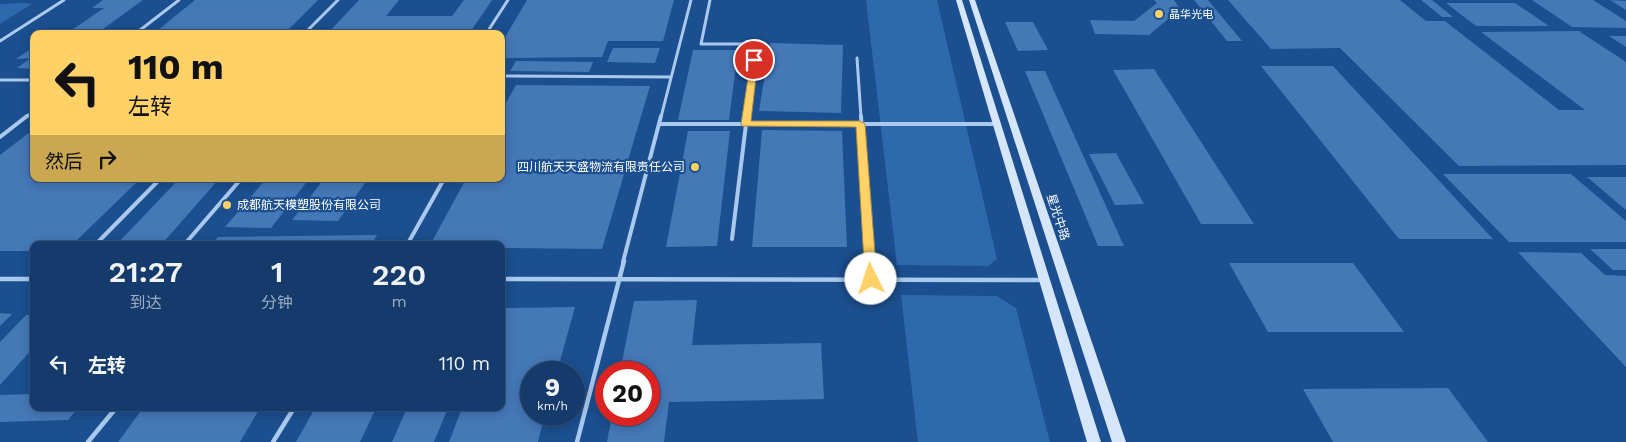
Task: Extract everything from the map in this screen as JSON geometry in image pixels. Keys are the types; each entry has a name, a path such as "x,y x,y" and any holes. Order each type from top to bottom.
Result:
{"main road":[{"path":"959,0 1094,442"},
{"name":"星光中路","path":"972,0 1119,442"}],"lane":[{"path":"0,41 64,0"},
{"path":"140,30 179,0"},
{"path":"308,30 338,0"},
{"path":"489,30 508,0"},
{"path":"577,442 690,0"},
{"path":"710,0 701,44 756,44 732,239"},
{"path":"857,58 871,279"},
{"path":"505,77 671,77"},
{"path":"0,80 30,80"},
{"path":"0,137 30,114"},
{"path":"658,124 997,124"},
{"path":"99,241 157,182"},
{"path":"187,241 238,182"},
{"path":"409,241 442,182"},
{"path":"0,278 30,278"},
{"path":"505,278 1043,280"},
{"path":"88,442 114,411"},
{"path":"273,442 292,411"}],"shaded area":[{"path":"866,0 937,0 997,259 988,266 897,265"},
{"path":"0,4 32,4 0,24"},
{"path":"901,295 997,296 1016,308 1050,442 918,442"}],"building":[{"path":"103,0 143,0 102,30 72,30 104,8 92,8"},
{"path":"195,0 318,0 288,30 158,30"},
{"path":"359,0 399,0 386,16 452,16 464,0 492,0 472,30 331,30"},
{"path":"527,0 674,0 663,41 608,41 602,57 505,58 505,37"},
{"name":"晶华光电","path":"1154,0 1174,0 1180,9 1149,35 1095,34 1090,20 1134,21 1157,3"},
{"path":"1194,0 1208,0 1242,41 1227,41"},
{"path":"1228,0 1400,0 1426,21 1445,21 1559,110 1585,110 1481,32 1579,31 1626,62 1626,165 1459,166 1340,48 1271,49"},
{"path":"1421,0 1432,0 1453,17 1442,17"},
{"path":"1532,0 1593,0 1626,21 1626,28 1572,27"},
{"path":"1610,0 1626,1 1626,10"},
{"path":"1446,3 1515,3 1549,26 1476,26"},
{"path":"1005,22 1033,22 1048,50 1018,51"},
{"path":"1609,36 1626,36 1626,47"},
{"path":"770,43 843,45 841,113 759,111"},
{"path":"613,48 660,48 655,63 607,62"},
{"path":"30,50 30,58 16,59"},
{"path":"693,50 738,50 729,120 678,120"},
{"path":"30,59 30,69 17,68"},
{"path":"516,61 593,62 589,72 510,71"},
{"path":"1261,66 1333,66 1493,239 1399,239"},
{"path":"1154,69 1254,224 1201,224 1113,70"},
{"path":"1025,71 1045,71 1124,246 1098,246"},
{"path":"516,85 650,86 602,249 505,248 505,241 432,241 464,182 505,182 505,105"},
{"path":"762,130 842,131 847,247 752,247"},
{"path":"688,131 730,131 717,246 666,247"},
{"path":"30,132 30,182 137,182 76,241 30,241 30,251 0,251 0,155"},
{"path":"1116,153 1144,204 1115,205 1089,154"},
{"path":"1443,174 1571,174 1626,221 1626,242 1509,242"},
{"path":"1587,177 1626,177 1626,210"},
{"path":"176,182 216,182 165,241 120,241"},
{"path":"263,182 307,182 271,228 225,227"},
{"path":"322,182 366,182 338,221 292,220"},
{"path":"377,235 373,241 214,241 218,237"},
{"path":"1590,249 1626,249 1626,270 1613,270"},
{"path":"1518,252 1581,253 1605,275 1626,276 1626,367"},
{"path":"1229,263 1353,263 1404,332 1268,332"},
{"path":"697,300 692,345 821,343 824,399 669,402 664,442 607,442 610,426 660,426 660,361 622,361 634,301"},
{"path":"575,307 560,361 520,361 520,426 542,426 538,442 449,442 461,411 505,411 505,308"},
{"path":"0,313 12,314 0,326"},
{"path":"26,315 30,315 30,351 0,385 0,342"},
{"path":"1448,388 1488,442 1333,442 1303,389"},
{"path":"30,394 30,411 76,411 68,420 0,422 0,395"},
{"path":"141,411 258,411 240,442 118,442"},
{"path":"313,411 375,411 360,442 296,442"},
{"path":"406,411 447,411 434,442 392,442"}],"place":[{"name":"晶华光电","path":"1159,14"},
{"name":"四川航天天盛物流有限责任公司","path":"695,167"},
{"name":"成都航天模塑股份有限公司","path":"227,205"}],"route":[{"path":"754,60 746,124 860,124 871,279"}]}
